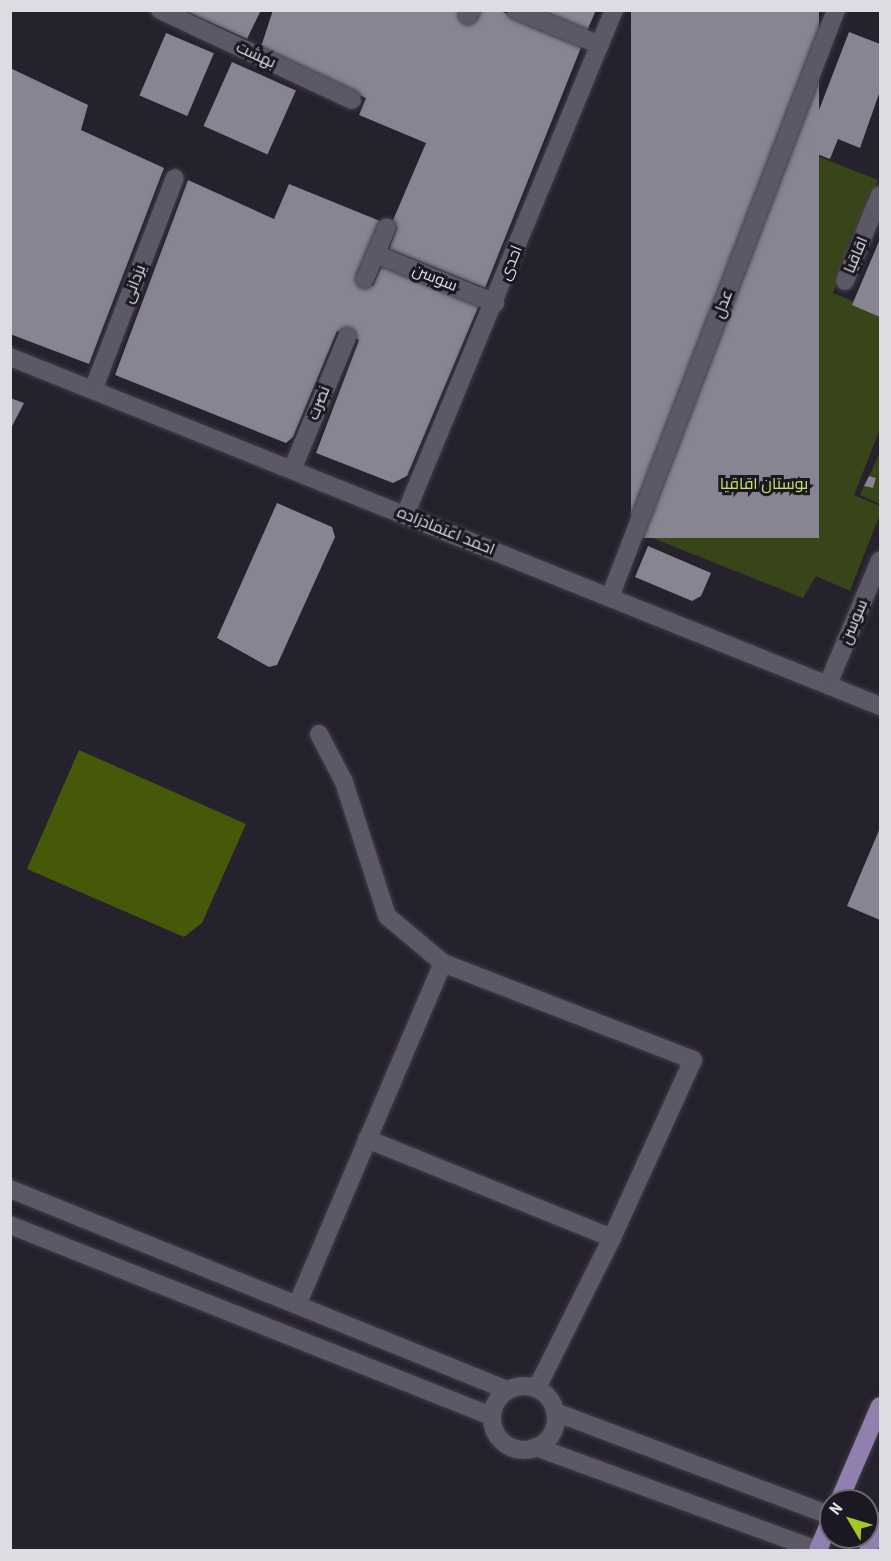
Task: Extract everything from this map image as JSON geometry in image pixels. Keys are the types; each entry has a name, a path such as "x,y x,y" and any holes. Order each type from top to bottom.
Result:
{"main road":[{"path":"844,1489 880,1406"},
{"path":"867,1551 880,1521"}],"street":[{"name":"بهشت","path":"160,10 352,100"},
{"path":"516,10 600,45"},
{"name":"احدی","path":"405,515 495,303 614,10"},
{"name":"عدل","path":"610,597 836,10"},
{"name":"یزدانی","path":"93,390 175,178"},
{"name":"اقاقیا","path":"844,281 880,195"},
{"path":"365,279 387,227"},
{"name":"سوسن","path":"376,254 495,303"},
{"name":"نصرت","path":"292,470 346,337"},
{"name":"احمد اعتمادزاده","path":"10,357 880,706"},
{"name":"سوسن","path":"828,684 880,560"},
{"path":"319,734 344,782 387,916 443,963 693,1060 612,1238 537,1388"},
{"path":"297,1305 443,963"},
{"path":"367,1139 612,1238"},
{"path":"10,1189 507,1390 537,1388"},
{"path":"10,1225 491,1416 506,1444 536,1447 818,1550"},
{"path":"537,1388 555,1412 819,1512"},
{"path":"491,1416 507,1390"},
{"path":"536,1447 552,1433 555,1412"}],"green space":[{"name":"بوستان اقاقیا","path":"802,150 878,180 833,293 880,312 880,429 854,495 880,506 880,514 850,591 816,576 803,598 645,535"},
{"path":"880,452 880,504 860,495 864,486 873,488 876,478 869,476"}],"shaded area":[{"path":"79,750 246,824 202,923 184,937 27,869"}],"building":[{"path":"183,10 261,10 247,39"},
{"path":"273,10 498,10 582,45 485,288 389,249 397,228 391,225 426,143 359,115 366,98 260,50"},
{"path":"539,10 596,10 587,31"},
{"path":"631,10 819,10 819,538 631,538"},
{"path":"849,32 880,44 880,91 860,148 838,139 830,159 804,149"},
{"path":"166,33 214,53 187,116 139,96"},
{"path":"232,62 296,90 267,154 204,126"},
{"path":"10,68 88,105 81,130 164,168 89,364 10,334"},
{"path":"188,180 274,219 289,184 380,221 356,278 373,286 382,265 479,305 407,476 393,483 316,453 359,340 337,331 293,437 286,443 115,375"},
{"path":"880,239 880,317 852,305"},
{"path":"10,398 24,403 10,430"},
{"path":"869,476 876,478 873,488 864,486"},
{"path":"277,503 332,527 335,537 277,665 269,667 217,638"},
{"path":"648,546 711,573 701,596 692,601 635,577"},
{"path":"880,828 880,920 847,906"}]}
